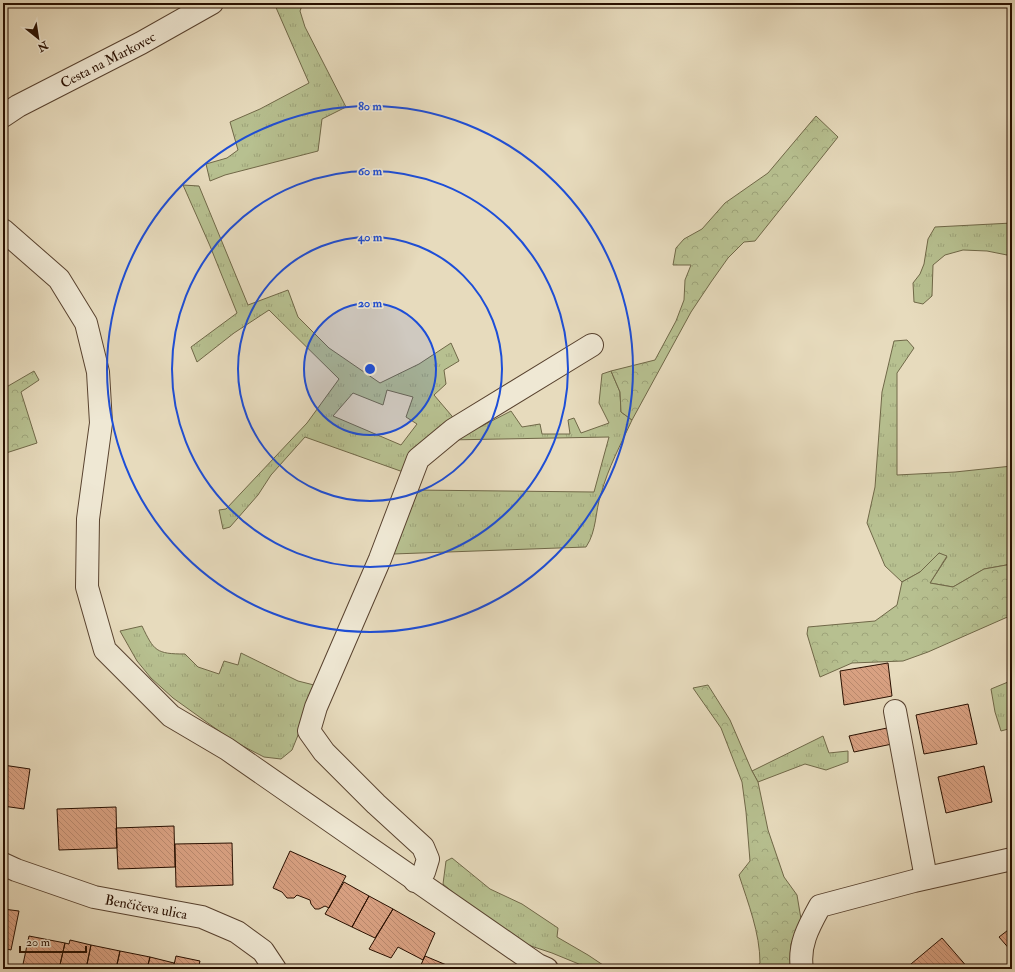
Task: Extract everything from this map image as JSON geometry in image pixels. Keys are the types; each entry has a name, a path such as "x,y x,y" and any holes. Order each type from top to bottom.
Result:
{"street":[{"name":"Cesta na Markovec","path":"3,116 18,106 141,43 212,3"},
{"path":"3,230 59,279 86,323 98,372 101,423 88,519 87,587 105,650 171,716 227,749 415,881 538,965 547,969"},
{"path":"415,881 424,872 428,859 424,847 376,804 324,752 309,731 316,707 380,559 418,459 453,430 592,345"},
{"path":"895,711 926,878"},
{"path":"802,969 800,960 805,932 820,906 926,878 1012,859"},
{"name":"Benčičeva ulica","path":"3,864 16,870 94,897 202,917 237,932 263,950 275,969"}],"green space":[{"path":"274,3 303,3 300,11 305,27 346,107 322,119 318,151 225,175 210,181 206,164 227,158 238,150 230,122 260,109 309,83"},
{"path":"816,116 838,137 755,241 744,242 728,258 691,312 632,420 621,412 620,392 611,371 655,360 676,321 684,300 685,280 691,265 673,265 676,248 684,239 702,229 725,203 768,173"},
{"path":"183,185 199,186 248,305 288,290 298,317 329,348 380,383 419,364 451,343 459,361 444,370 446,384 434,395 457,422 406,473 305,437 271,475 258,495 230,527 223,529 219,510 226,509 307,423 339,379 269,310 234,333 197,362 191,347 237,313","holes":["387,390 413,397 406,417 417,424 401,445 333,416 353,393 383,405"]},
{"path":"1012,223 1012,254 1007,255 987,251 963,250 945,255 933,265 932,296 923,304 914,302 913,283 920,274 924,264 928,239 935,227"},
{"path":"907,340 914,348 897,373 897,475 955,472 1012,466 1012,564 984,569 953,587 930,583 947,557 939,553 920,572 902,582 885,566 867,523 875,487 882,392 894,341"},
{"path":"34,371 39,380 21,392 37,443 3,454 3,389"},
{"path":"611,371 620,392 621,412 632,420 607,475 599,501 594,528 590,541 586,547 393,554 413,490 594,492 609,437 447,440 460,433 480,427 511,411 522,427 540,424 542,434 570,434 568,420 574,418 581,433 609,423 599,403 602,374"},
{"path":"939,553 947,556 930,583 953,587 984,569 1012,564 1012,615 928,652 903,661 852,663 820,677 807,634 808,627 875,621 897,605 902,582 920,572"},
{"path":"142,626 153,646 157,649 162,652 185,654 198,667 219,674 224,661 238,665 241,653 298,681 318,686 292,750 281,759 264,757 233,741 173,698 151,678 137,661 120,631"},
{"path":"1008,682 1012,687 1012,728 1001,731 995,712 991,689"},
{"path":"708,685 730,720 758,782 768,830 784,877 797,895 801,919 791,944 791,969 753,969 760,963 758,941 753,918 739,875 750,861 742,782 721,728 693,688"},
{"path":"823,736 829,753 848,751 848,762 826,770 805,764 758,782 752,771"},
{"path":"452,858 490,889 522,904 558,928 557,937 603,965 604,969 591,969 552,953 522,943 456,895 443,884 446,861"}],"building":[{"path":"888,663 892,696 844,705 840,671"},
{"path":"968,704 977,744 924,754 916,715"},
{"path":"887,728 892,744 854,752 849,736"},
{"path":"3,765 30,769 24,809 3,806"},
{"path":"984,766 992,802 946,813 938,777"},
{"path":"116,807 117,848 59,850 57,809"},
{"path":"174,826 175,867 118,869 116,828"},
{"path":"232,843 233,885 176,887 175,844"},
{"path":"290,851 346,876 329,908 325,906 315,909 310,900 297,895 294,898 287,898 282,892 273,888"},
{"path":"344,882 369,896 352,927 325,914"},
{"path":"369,896 393,909 375,938 352,927"},
{"path":"3,909 19,911 11,950 3,948"},
{"path":"393,909 435,933 423,960 398,947 391,958 369,949"},
{"path":"1012,927 1012,952 999,937"},
{"path":"29,936 65,943 59,969 22,969"},
{"path":"942,938 969,969 905,969"},
{"path":"70,940 91,945 86,969 59,969 65,943 69,944"},
{"path":"91,945 120,951 116,969 86,969"},
{"path":"120,951 150,957 147,969 116,969"},
{"path":"176,956 200,961 198,969 173,969"},
{"path":"425,956 456,969 419,969"},
{"path":"150,957 174,963 173,969 147,969"}]}
